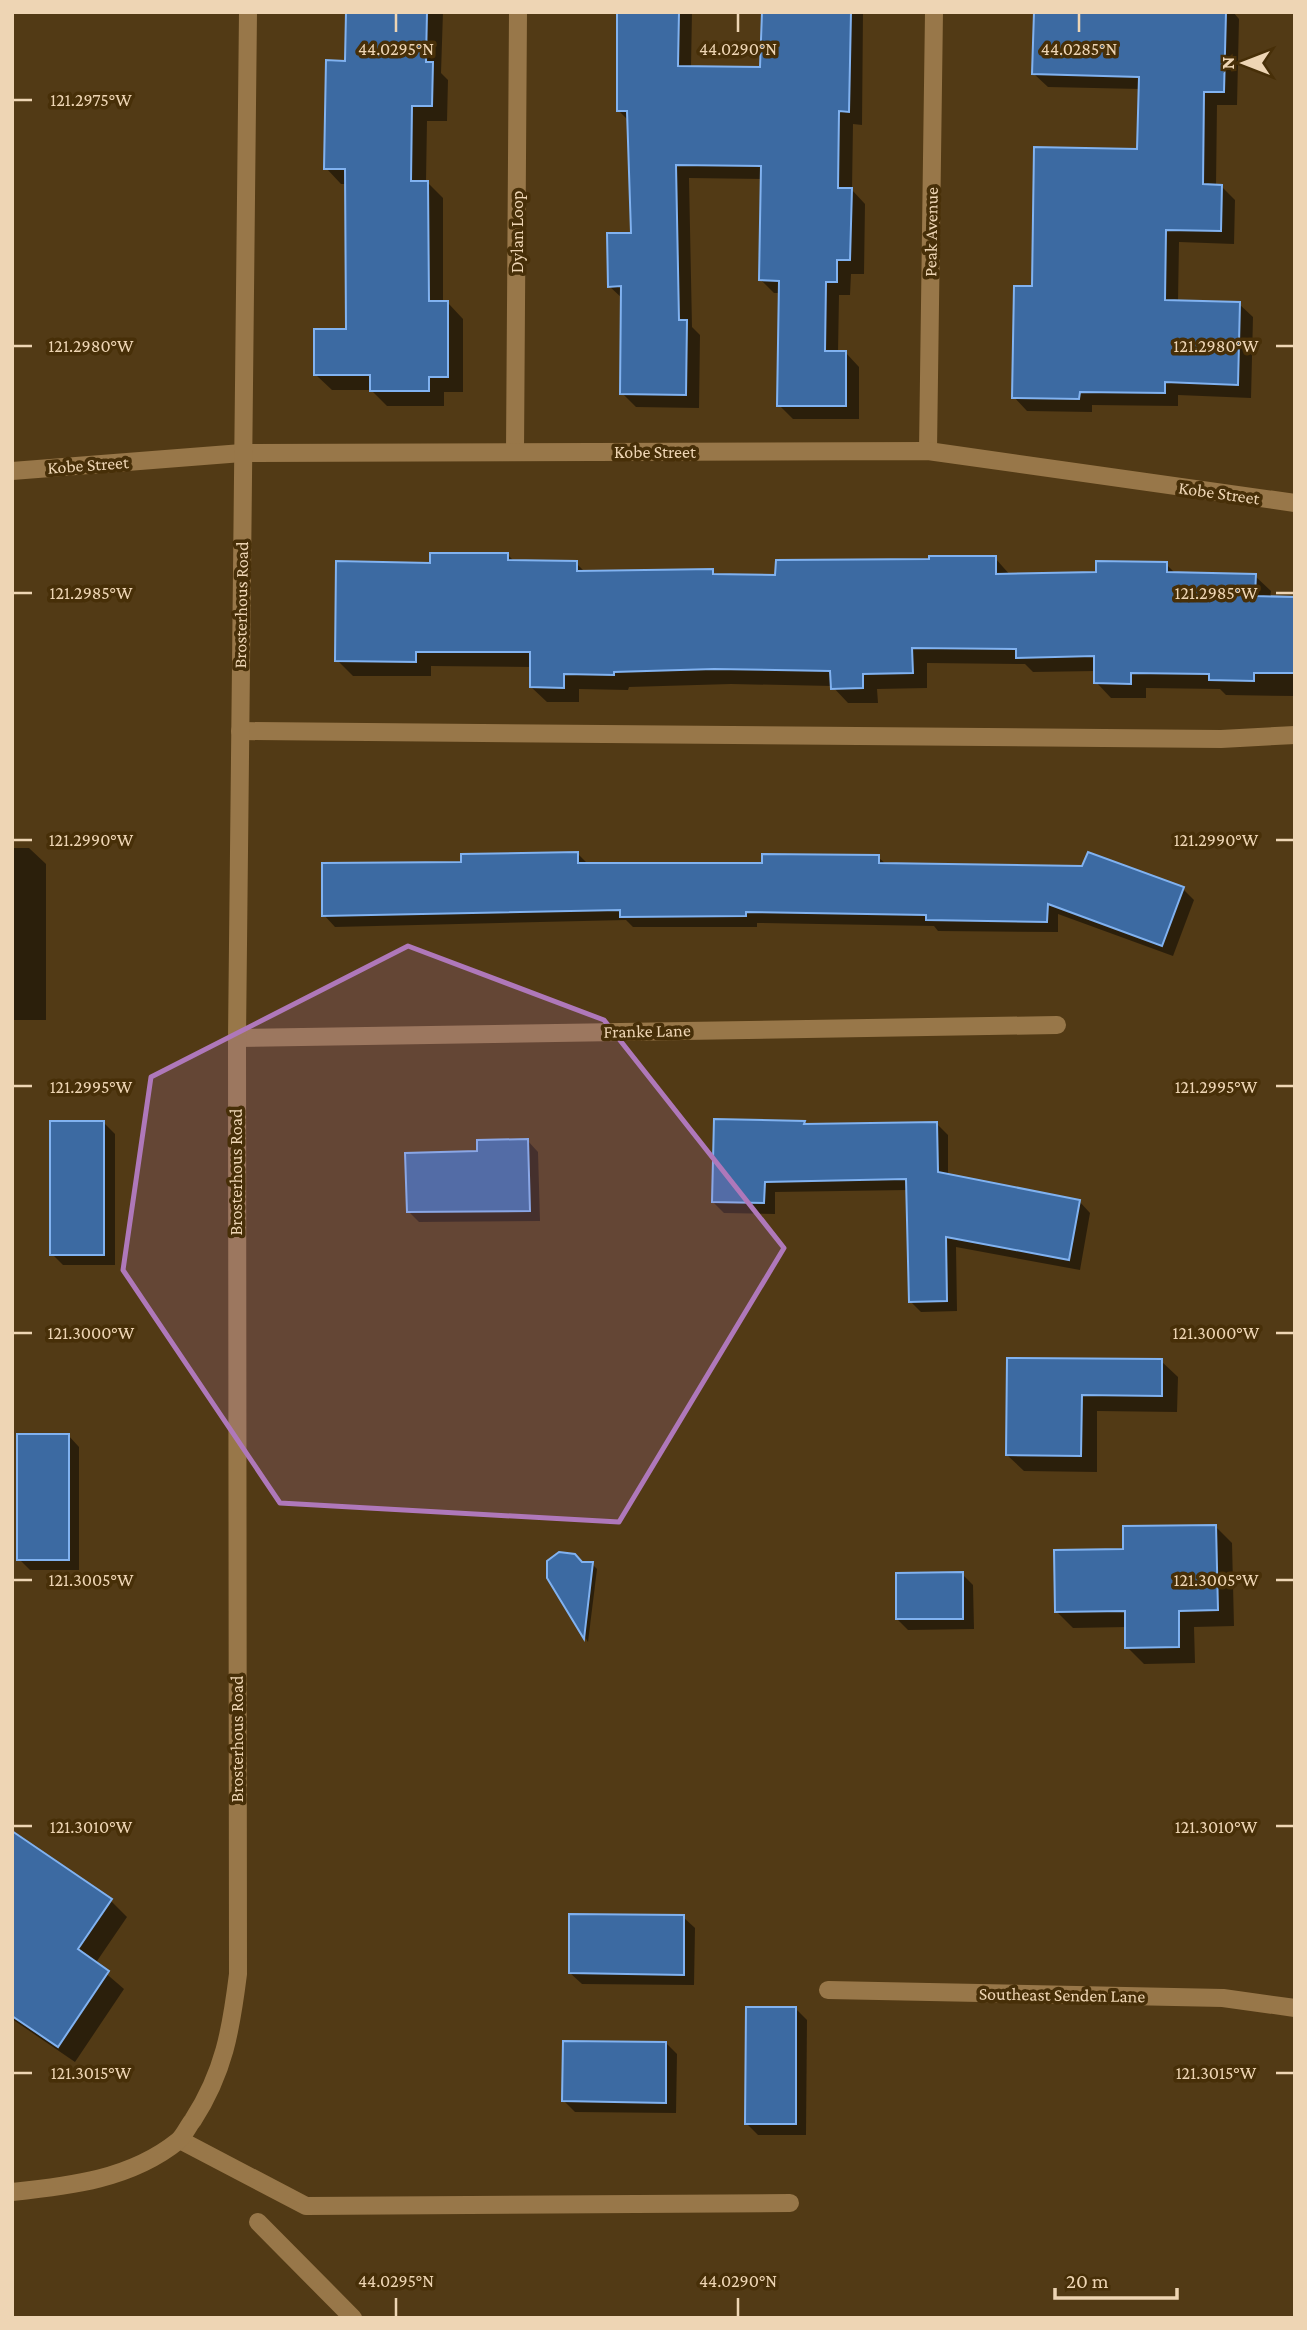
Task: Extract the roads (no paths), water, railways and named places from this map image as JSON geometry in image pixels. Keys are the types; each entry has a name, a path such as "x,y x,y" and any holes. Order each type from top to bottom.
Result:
{"street":[{"name":"Brosterhous Road","path":"12,2192 69,2186 128,2171 180,2140 212,2090 231,2034 238,1974 237,1038 248,12"},
{"name":"Dylan Loop","path":"515,452 518,12"},
{"name":"Peak Avenue","path":"928,452 934,12"},
{"name":"Kobe Street","path":"12,471 243,453 928,452 1295,503"},
{"path":"240,731 1221,738 1295,735"},
{"name":"Franke Lane","path":"237,1038 1057,1025"},
{"name":"Southeast Senden Lane","path":"828,1990 1223,1998 1295,2008"},
{"path":"180,2140 306,2206 790,2203"},
{"path":"257,2222 354,2318"}]}
